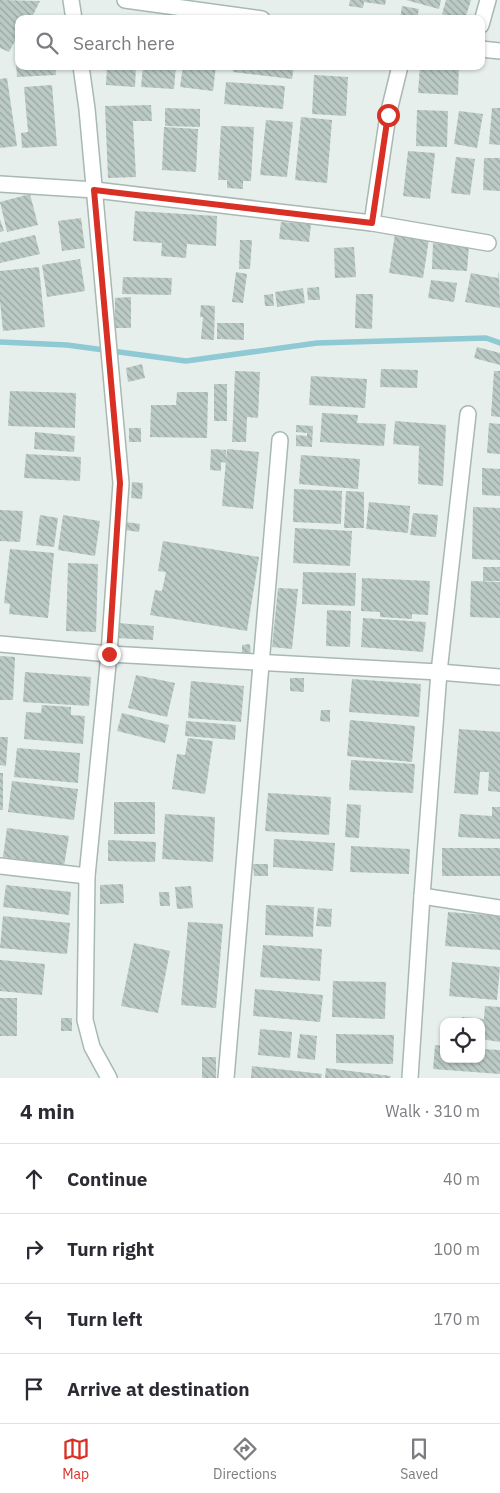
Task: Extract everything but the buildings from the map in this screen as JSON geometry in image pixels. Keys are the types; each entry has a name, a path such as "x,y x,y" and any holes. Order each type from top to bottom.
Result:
{"street":[{"path":"71,0 73,15"},
{"path":"125,0 233,15"},
{"path":"484,15 488,0"},
{"path":"485,49 500,51"},
{"path":"82,70 87,109 120,483 109,654 87,876 85,1020 92,1047 110,1078"},
{"path":"372,223 388,115 399,70"},
{"path":"0,184 94,190 372,223 488,242"},
{"path":"410,1078 439,672 468,414"},
{"path":"226,1078 280,440"},
{"path":"0,644 109,654 500,677"},
{"path":"0,866 87,876"},
{"path":"422,896 500,908"}],"waterway":[{"path":"0,342 67,345 186,361 317,343 486,338 500,343"}],"route":[{"path":"109,654 120,483 94,190 372,223 388,115"}]}
